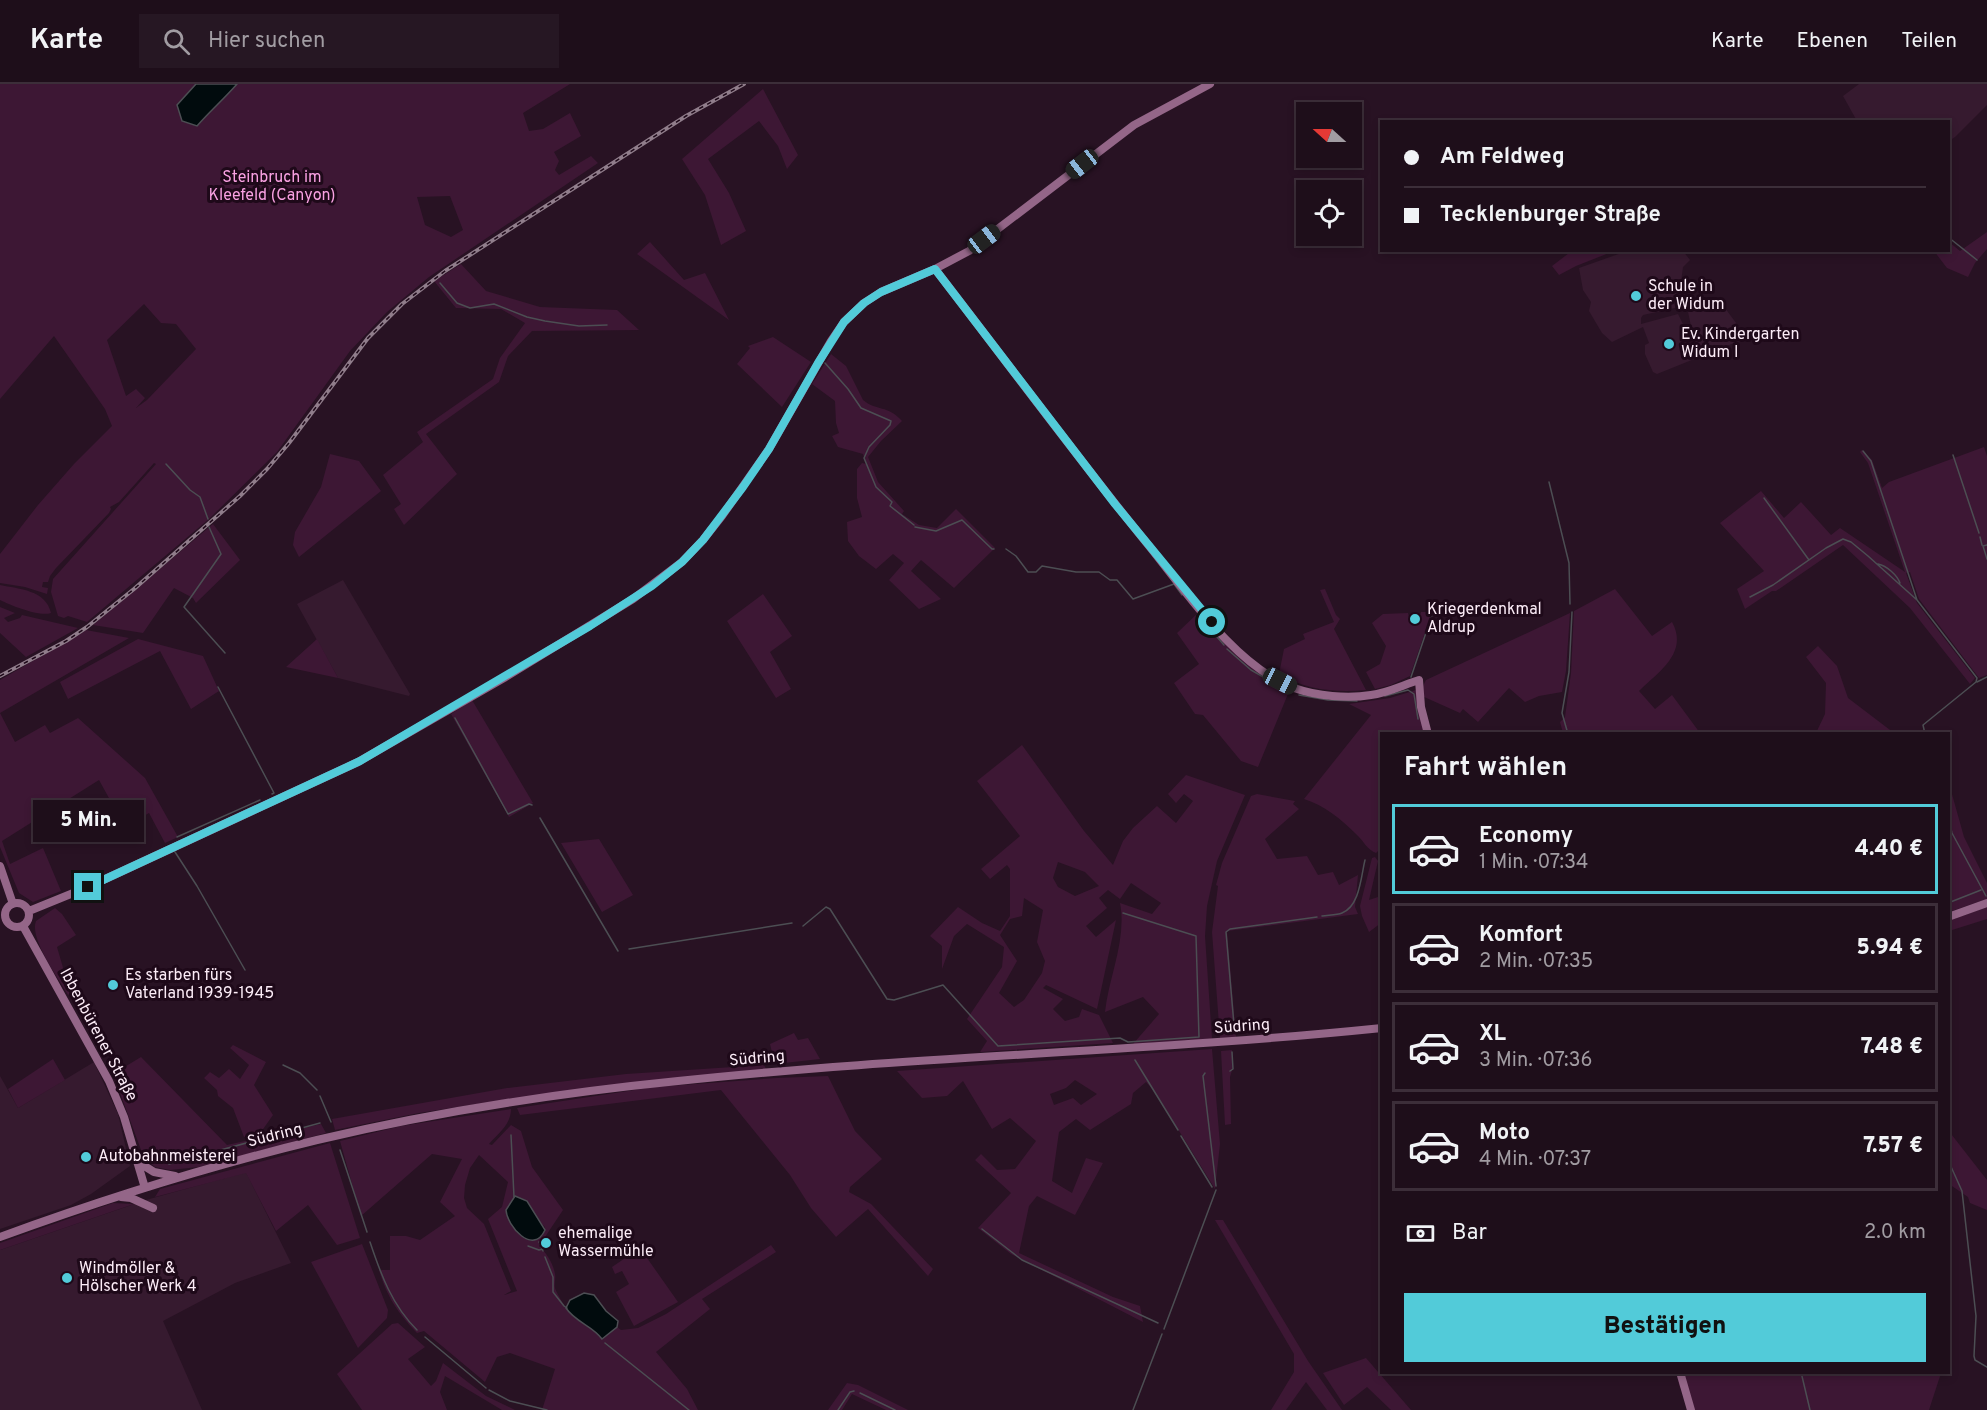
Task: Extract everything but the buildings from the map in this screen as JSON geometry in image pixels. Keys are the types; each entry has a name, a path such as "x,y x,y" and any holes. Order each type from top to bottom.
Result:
{"street":[{"path":"29,911 88,887 360,761 504,678 633,599 682,562 722,516 769,449 844,322 864,303 881,292 935,269 969,251 1134,125 1210,84"},
{"path":"935,269 1115,504 1236,650 1266,674 1294,688 1316,693 1343,696 1371,695 1419,680 1420,708 1427,732"},
{"path":"0,866 13,904"},
{"path":"1950,916 1987,903"},
{"path":"13,904 24,905 29,911 29,919 23,926 12,927 7,922 5,914 9,906 13,904"},
{"name":"Ibbenbürener Straße","path":"23,926 109,1081 124,1117 145,1188"},
{"name":"Südring","path":"145,1188 181,1176 341,1135 504,1104 676,1081 759,1073 1180,1046 1380,1028"},
{"path":"138,1162 154,1172 181,1176"},
{"path":"0,1237 145,1188"},
{"path":"118,1196 131,1198 153,1208"},
{"path":"1681,1374 1691,1410"}],"shaded area":[{"path":"196,84 237,84 197,126 182,121 177,105"},
{"path":"1859,84 1987,84 1987,105 1950,140 1950,120 1856,120 1843,96"},
{"name":"Schule in der Widum","path":"1624,252 1684,252 1690,260 1683,267 1681,282 1688,305 1643,315 1641,324 1678,314 1685,328 1691,326 1688,312 1719,300 1745,335 1744,339 1657,374 1653,372 1645,354 1645,345 1649,343 1643,327 1612,342 1602,333 1589,311 1591,302 1583,290 1579,268"},
{"path":"343,580 410,694 409,696 338,678 297,604"},
{"path":"94,1062 118,1114 130,1166 91,1194 71,1205 0,1229 0,1076 18,1108"},
{"path":"246,1172 291,1263 235,1283 163,1321 202,1410 0,1410 0,1250 146,1200"},
{"path":"515,1196 527,1201 545,1230 540,1237 534,1240 521,1236 511,1224 506,1210"},
{"path":"584,1293 594,1295 606,1311 618,1321 617,1327 602,1339 566,1308 570,1300"}],"green space":[{"name":"Steinbruch im Kleefeld (Canyon)","path":"0,84 570,84 523,113 529,131 543,129 570,113 581,136 554,152 559,161 555,170 559,175 591,156 598,163 429,277 387,312 350,351 277,452 209,519 87,622 68,616 64,618 58,616 51,592 53,579 156,464 154,463 119,502 110,507 109,513 56,568 48,582 43,582 42,587 48,588 47,594 25,587 0,583 0,554 38,505 112,426 105,409 54,336 0,399","holes":["450,196 463,230 451,237 425,225 417,197","144,304 161,323 176,324 196,349 147,400 136,408 145,398 136,389 126,396 107,340"]},
{"path":"763,89 798,155 787,169 778,146 759,121 708,159 729,193 746,231 721,245 705,195 682,159"},
{"path":"1987,232 1987,249 1975,263 1968,277 1947,268 1935,252 1950,252 1950,243 1960,251"},
{"path":"650,242 684,280 705,273 729,320 637,254"},
{"path":"1570,252 1611,252 1559,275 1552,266"},
{"path":"461,264 486,291 540,307 617,310 639,330 532,331 508,356 499,382 426,434 457,474 404,525 394,509 401,504 383,475 423,442 417,432 493,379 500,358 525,323 501,309 456,308 434,281"},
{"path":"773,337 811,362 782,407 737,364 750,348 748,346"},
{"path":"831,354 846,366 863,400 887,410 902,421 868,457 878,482 904,511 902,514 919,525 937,528 956,509 995,548 954,588 921,560 911,571 941,599 919,609 889,580 904,563 893,554 876,569 859,556 848,541 847,522 862,517 857,498 857,469 862,463 866,464 863,454 838,447 832,436 839,433 835,401 812,384"},
{"path":"1984,447 1987,456 1987,675 1979,678 1919,599 1910,572 1906,573 1917,603 1975,678 1970,684 1910,608 1843,545 1776,591 1772,591 1745,609 1737,589 1764,571 1720,523 1761,491 1784,518 1801,502 1831,535 1840,528 1905,572 1868,463 1860,452 1862,450 1872,460 1882,488 1889,482"},
{"path":"330,454 359,461 381,491 299,557 293,545 295,532 321,487"},
{"path":"213,524 240,560 196,603 193,598 174,588 143,633 93,625"},
{"path":"0,585 38,595 44,599 51,613 33,612 0,600"},
{"path":"1325,589 1340,619 1334,629 1366,690 1344,691 1310,687 1279,674 1284,649 1305,639 1303,634 1334,622 1320,590"},
{"path":"1615,589 1652,636 1672,622 1677,643 1674,652 1662,669 1639,691 1655,709 1672,695 1699,732 1563,732 1560,722 1565,717 1571,673 1574,611"},
{"path":"763,594 792,636 770,652 791,689 776,698 727,621"},
{"path":"0,607 15,613 4,618 8,622 22,615 78,628 26,657 0,633"},
{"path":"1199,612 1233,651 1290,689 1258,767 1241,761 1203,715 1195,714 1174,683 1199,664 1177,633"},
{"path":"1421,612 1432,612 1410,676 1391,685 1375,689 1366,672 1380,664 1386,646 1372,623 1383,614 1408,613 1410,622 1418,622"},
{"path":"1570,613 1566,671 1562,692 1539,696 1525,702 1509,688 1478,722 1463,709 1460,713 1422,696 1422,688 1426,680"},
{"path":"86,630 129,638 0,713 0,680"},
{"path":"138,639 203,656 219,691 191,709 160,651 68,699 60,682"},
{"path":"317,639 338,678 286,667"},
{"path":"1818,646 1837,666 1848,698 1893,732 1816,732 1825,714 1826,683 1806,657"},
{"path":"1416,690 1425,732 1380,732 1380,849 1376,853 1332,814 1304,799 1371,715 1349,704 1390,698"},
{"path":"472,700 533,803 509,817 451,714"},
{"path":"0,713 15,742 45,725 50,733 78,718 145,778 178,837 165,843 149,813 125,827 99,780 2,841 10,864 43,848 61,891 33,902 19,893 0,847"},
{"path":"1022,745 1084,831 1113,865 1123,841 1133,828 1157,806 1176,823 1193,801 1184,794 1176,803 1168,794 1186,775 1245,795 1217,861 1207,906 1205,936 1212,1039 1133,1044 1159,1014 1143,997 1105,1012 1121,930 1120,903 1152,914 1161,903 1131,883 1120,899 1108,890 1099,898 1107,908 1086,926 1096,937 1116,920 1097,1009 1046,985 1043,988 1063,999 1053,1009 1065,1021 1079,1017 1082,1009 1099,1015 1113,1043 980,1052 987,1041 967,1019 1002,967 1004,947 967,924 954,936 942,969 942,946 930,936 958,907 982,923 1000,931 1010,916 1010,869 1007,865 990,879 981,869 1020,836 977,781","holes":["1058,862 1085,872 1099,886 1075,896 1058,887 1053,878","1024,898 1043,910 1037,942 1045,961 1042,973 1024,1000 1014,1007 999,993 1017,961 1000,935 1010,919 1022,916"]},
{"path":"1950,787 1964,837 1987,883 1987,899 1950,912"},
{"path":"1257,794 1295,801 1293,804 1299,809 1265,839 1277,859 1307,856 1318,875 1333,872 1339,885 1358,875 1355,907 1358,914 1227,931 1236,1037 1220,1038 1212,932 1218,886 1216,885 1222,863 1251,796"},
{"path":"599,839 633,895 602,912 561,843"},
{"path":"1375,857 1378,861 1369,900 1380,896 1380,924 1369,932 1360,906 1372,858"},
{"path":"1987,907 1987,919 1950,931 1950,920"},
{"path":"55,908 62,914 76,935 57,947 64,971 74,990 68,995 40,947 35,928 36,921"},
{"path":"794,1033 798,1040 808,1038 820,1059 784,1063 774,1061 770,1044"},
{"path":"233,1045 266,1062 254,1085 273,1115 261,1132 244,1137 233,1108 218,1096 217,1090 204,1078 210,1072 219,1078 229,1069 240,1079 249,1065 230,1048"},
{"path":"1212,1049 1220,1144 1215,1189 1155,1092 1146,1082 1133,1093 1131,1104 1090,1130 1076,1119 1059,1132 1052,1181 1072,1193 1086,1158 1103,1163 1075,1215 1037,1196 1029,1206 1019,1253 1113,1297 1140,1306 1143,1322 1011,1254 978,1228 1011,1193 975,1160 981,1154 997,1170 1015,1169 1036,1141 1010,1118 992,1129 963,1081 947,1096 922,1098 897,1071","holes":["1075,1080 1097,1094 1081,1105 1073,1098 1054,1105 1050,1094 1066,1088"]},
{"path":"1232,1050 1231,1124 1225,1125 1221,1051"},
{"path":"141,1057 227,1145 321,1124 326,1133 199,1167 170,1170 155,1167 144,1158 113,1074"},
{"path":"53,1059 65,1080 18,1108 8,1089"},
{"path":"764,1065 767,1071 509,1099 419,1113 335,1130 332,1119 507,1088 626,1074"},
{"path":"828,1076 855,1131 882,1159 850,1187 849,1192 871,1204 933,1269 928,1276 868,1209 836,1237 811,1208 790,1175 721,1090 520,1115 517,1108 654,1087"},
{"path":"511,1109 507,1124 489,1144 492,1145 511,1125 521,1131 532,1167 563,1210 539,1246 553,1266 556,1290 573,1316 595,1331 602,1339 617,1327 621,1330 638,1328 666,1314 771,1245 776,1252 702,1299 710,1309 656,1352 687,1389 698,1410 542,1410 555,1369 510,1353 497,1357 485,1382 424,1331 417,1333 394,1304 379,1270 390,1270 390,1236 406,1236 420,1240 455,1216 440,1202 462,1159 432,1154 361,1216 340,1141 401,1126","holes":["479,1155 508,1182 502,1207 488,1219 517,1291 504,1295 511,1291 484,1224 467,1208 464,1198 470,1168","515,1196 523,1199 545,1227 542,1236 534,1240 525,1239 513,1228 508,1213"]},
{"path":"1950,1133 1987,1180 1987,1210 1970,1203 1968,1197 1950,1185"},
{"path":"330,1143 360,1238 337,1245 308,1205 276,1231 246,1173 155,1197 160,1189"},
{"path":"113,1203 134,1204 0,1250 0,1243"},
{"path":"1215,1220 1223,1220 1308,1361 1342,1410 1327,1410 1306,1382 1286,1410 1271,1410 1294,1372 1294,1354"},
{"path":"362,1244 388,1310 387,1318 358,1348 311,1262"},
{"path":"640,1248 678,1302 634,1326 616,1292 629,1284 622,1271 615,1274 612,1267"},
{"path":"398,1323 425,1347 408,1359 431,1386 436,1381 443,1363 486,1396 515,1410 502,1410 445,1376 440,1392 447,1410 362,1410 337,1374 392,1324"},
{"path":"1366,1358 1411,1410 1391,1410 1367,1387 1344,1405 1323,1373"},
{"path":"1676,1374 1941,1374 1929,1410 1694,1410 1686,1386 1680,1388"},
{"path":"847,1383 858,1385 908,1410 886,1410 852,1394 842,1410 828,1410"}],"waterway":[{"path":"1950,239 1977,260"},
{"path":"440,283 457,303 470,308 494,304 527,317 545,321 579,326 607,325"},
{"path":"825,363 861,408 891,421 890,425 869,447 864,458 876,487 892,502 890,506 914,525"},
{"path":"1863,451 1871,461 1917,600 1977,678 1976,682 1923,725 1925,732"},
{"path":"1953,455 1979,533"},
{"path":"166,464 190,490 200,497 208,519"},
{"path":"1549,482 1569,563 1570,604"},
{"path":"1764,498 1809,560"},
{"path":"915,527 936,531 962,520 994,549"},
{"path":"209,527 221,554 184,607 225,653"},
{"path":"1980,537 1982,545"},
{"path":"1750,597 1773,585 1826,548 1843,539 1851,542 1868,556 1917,600"},
{"path":"1987,545 1983,546 1987,559"},
{"path":"1006,549 1016,556 1028,572 1036,572 1042,566 1076,572 1099,572 1110,580 1117,580 1133,599 1174,584 1182,595"},
{"path":"1878,564 1891,571 1900,583"},
{"path":"1567,732 1562,713 1569,672 1572,612"},
{"path":"1198,615 1224,645"},
{"path":"1411,677 1432,615"},
{"path":"1227,649 1251,670 1286,690"},
{"path":"1977,682 1987,677"},
{"path":"218,687 274,793 272,794"},
{"path":"1385,696 1408,690 1414,694 1418,719"},
{"path":"1299,695 1328,700 1357,701"},
{"path":"455,718 508,814 529,804 532,805"},
{"path":"177,837 260,800"},
{"path":"540,818 618,951"},
{"path":"1950,826 1986,896"},
{"path":"175,852 245,970"},
{"path":"1322,916 1342,913 1353,904 1359,890 1365,860"},
{"path":"1950,902 1981,890"},
{"path":"803,926 826,907 830,909 887,999 894,1000 943,985 998,1046 1120,1038 1128,1042 1199,1037 1196,936 1123,913"},
{"path":"1231,1033 1234,1025 1226,932 1230,929 1317,917"},
{"path":"629,949 792,923"},
{"path":"1230,1071 1233,1069 1232,1052"},
{"path":"1135,1060 1178,1130"},
{"path":"283,1065 300,1073 317,1090"},
{"path":"1205,1073 1203,1076 1216,1186"},
{"path":"320,1096 331,1122"},
{"path":"169,1164 320,1123"},
{"path":"511,1135 514,1197"},
{"path":"1181,1136 1212,1187"},
{"path":"340,1150 367,1232"},
{"path":"1950,1164 1962,1191 1976,1316 1974,1356 1975,1360 1987,1367"},
{"path":"1164,1329 1216,1190"},
{"path":"982,1229 1022,1260 1158,1323"},
{"path":"370,1242 394,1300 417,1330"},
{"path":"539,1242 543,1251"},
{"path":"528,1246 543,1249"},
{"path":"545,1257 553,1277 553,1292 567,1308"},
{"path":"1133,1410 1162,1334"},
{"path":"425,1337 486,1388"},
{"path":"605,1343 689,1410"},
{"path":"1801,1374 1810,1410"},
{"path":"489,1390 510,1401 547,1410"},
{"path":"838,1410 850,1392 854,1391"},
{"path":"860,1393 895,1410"}],"railway":[{"path":"0,676 66,641 87,627 240,496 289,443 368,338 402,304 445,271 686,116 744,84"}],"place":[{"name":"Schule in der Widum","path":"1636,296"},
{"name":"Ev. Kindergarten Widum I","path":"1669,344"},
{"name":"Kriegerdenkmal Aldrup","path":"1415,619"},
{"name":"Es starben fürs Vaterland 1939-1945","path":"113,985"},
{"name":"Autobahnmeisterei","path":"86,1157"},
{"name":"ehemalige Wassermühle","path":"546,1243"},
{"name":"Windmöller & Hölscher Werk 4","path":"67,1278"}],"route":[{"path":"88,887 360,761 590,626 652,586 682,562 703,540 754,472 844,322 864,303 881,292 935,269 1115,504 1212,622"}]}
